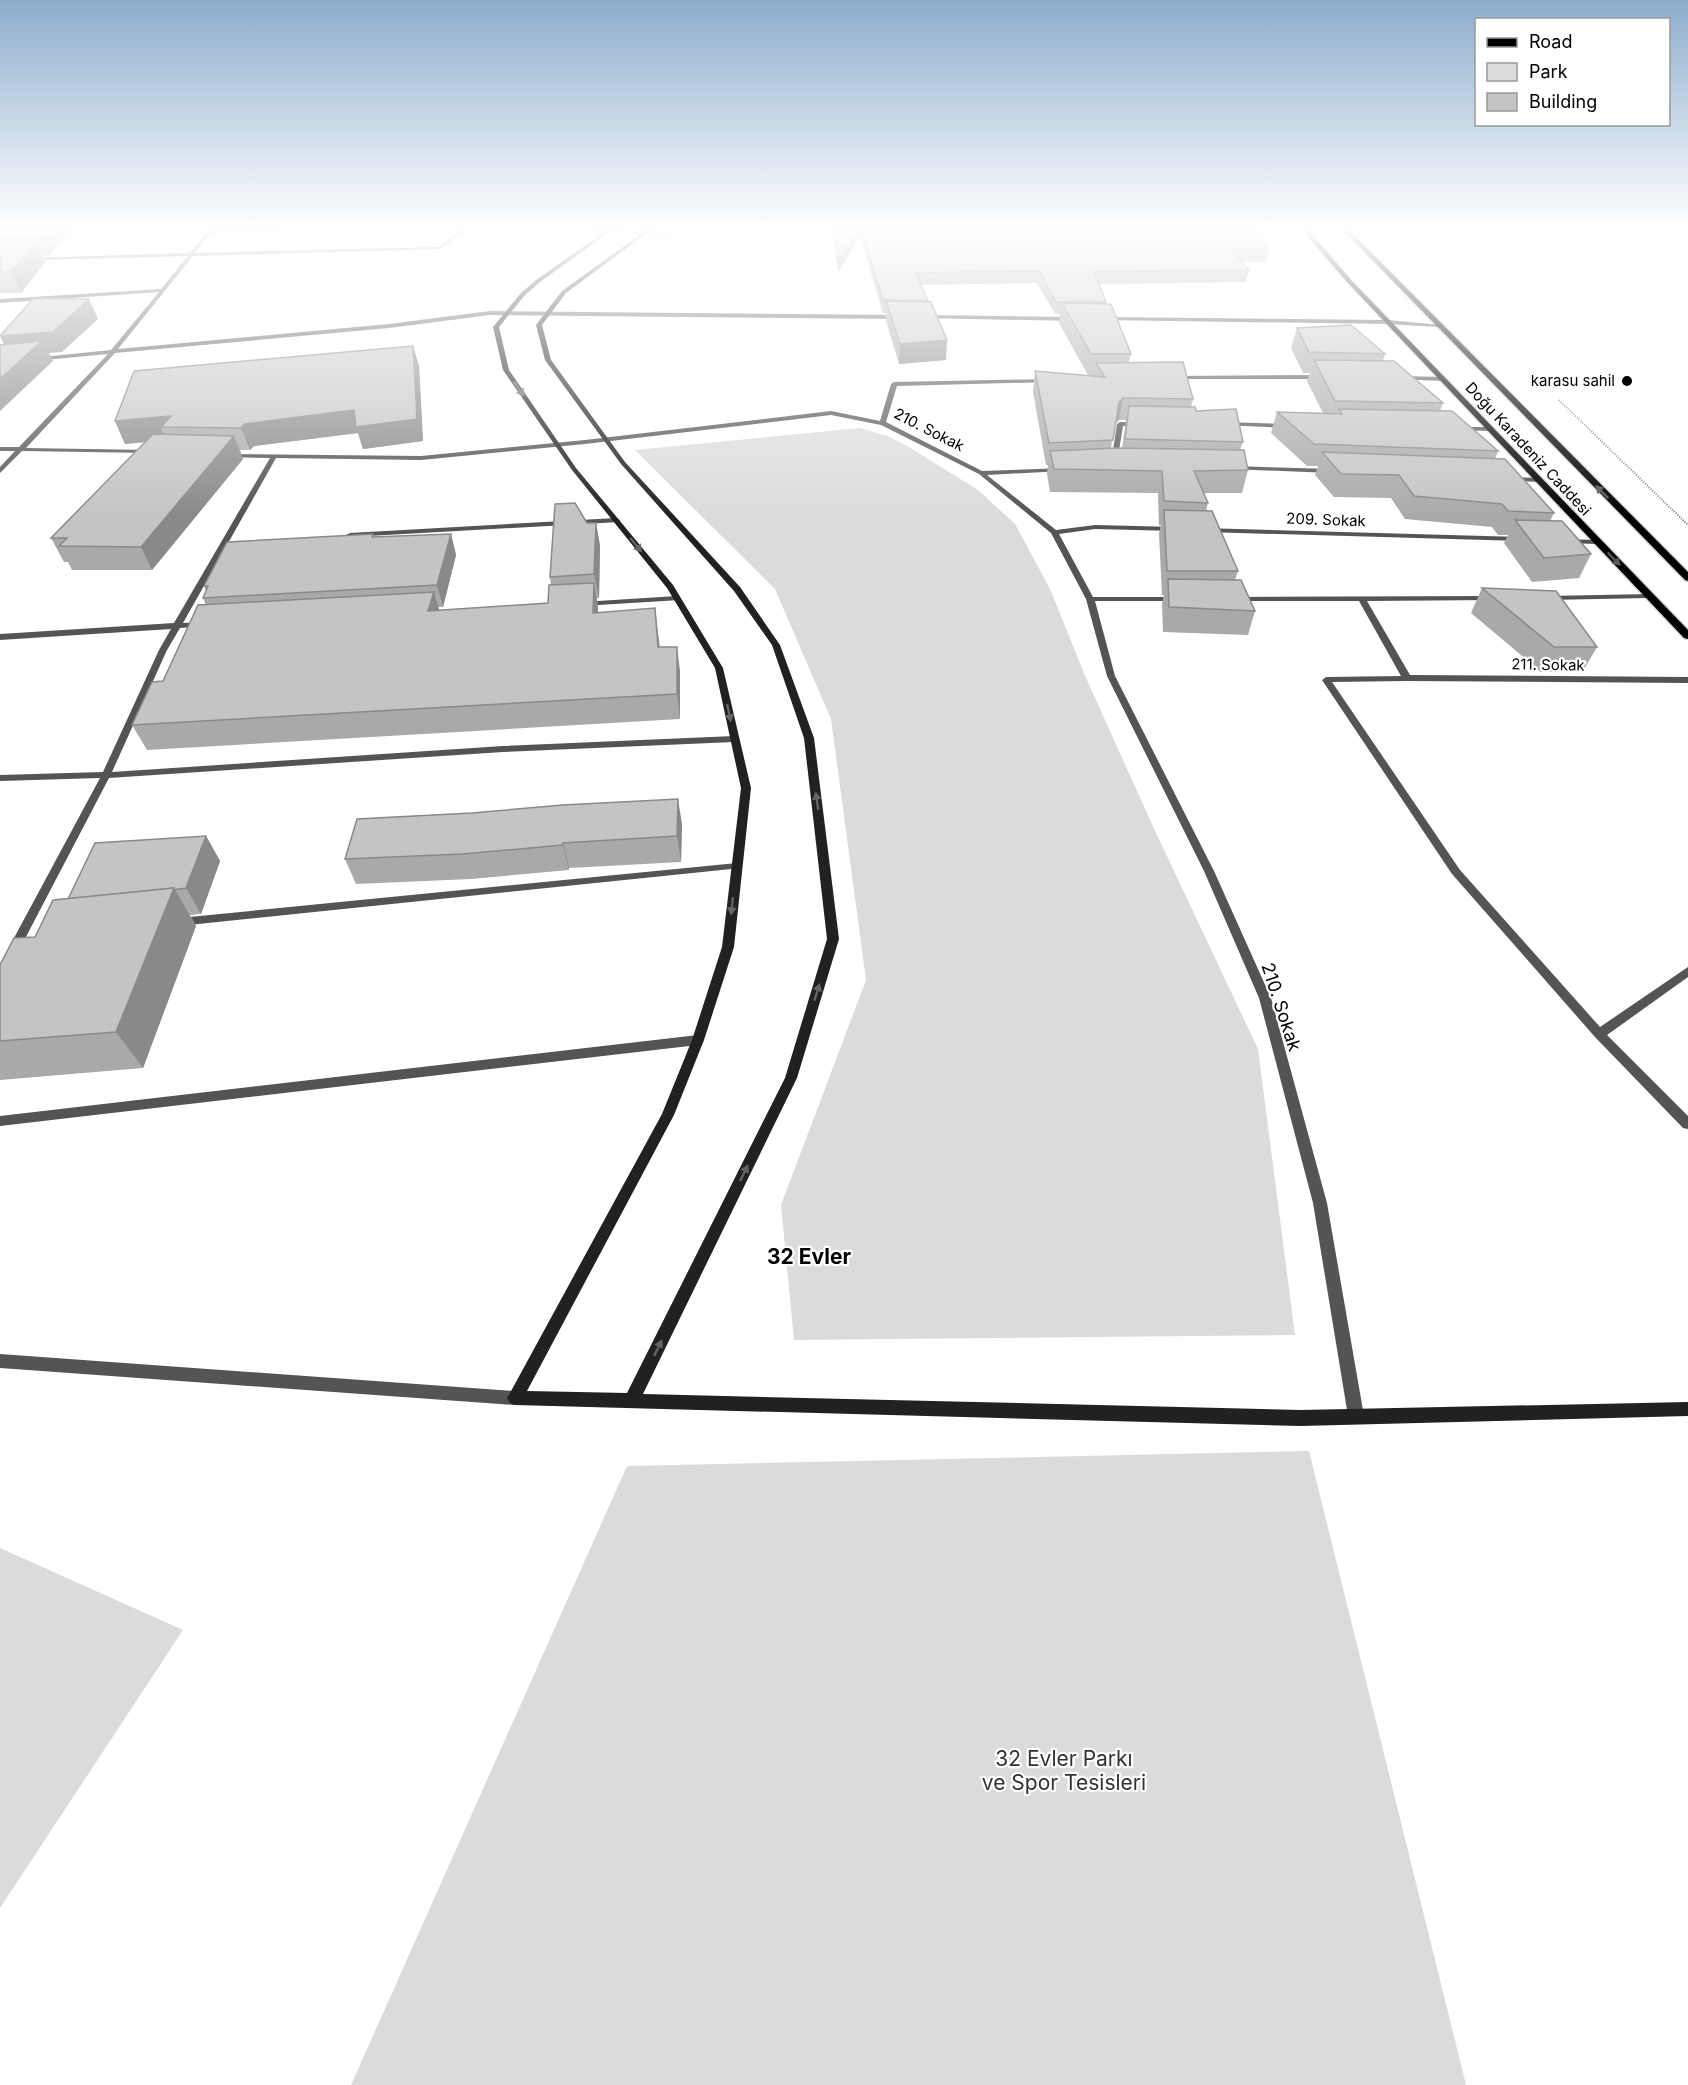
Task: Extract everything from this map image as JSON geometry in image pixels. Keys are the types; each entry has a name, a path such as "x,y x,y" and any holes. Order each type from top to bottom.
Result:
{"main road":[{"path":"500,322 496,327 506,370 557,444 677,598 719,668 746,788 728,947 698,1040 668,1114 515,1398 558,1401 632,1400 1301,1418 1688,1409"},
{"path":"541,322 539,325 548,360 606,440 623,463 737,589 776,645 809,738 833,939 791,1078 632,1400"},
{"name":"Doğu Karadeniz Caddesi","path":"1388,322 1688,636"},
{"name":"Doğu Karadeniz Caddesi","path":"1435,322 1688,578"}],"street":[{"path":"0,471 112,353 137,322"},
{"path":"22,360 409,322"},
{"path":"1393,322 1438,325"},
{"path":"1164,378 1338,378"},
{"path":"1396,378 1443,379"},
{"path":"883,423 894,384 1060,381"},
{"name":"210. Sokak","path":"216,454 421,458 606,440 831,413 883,423 981,473 1054,532 1090,599 1111,676 1209,871 1265,998 1320,1203 1356,1416"},
{"path":"1114,466 1120,424 1153,424"},
{"path":"1220,424 1299,426"},
{"path":"1445,429 1490,429"},
{"path":"0,449 159,453"},
{"path":"1,973 25,938 106,775 163,650 274,456"},
{"path":"1103,466 1125,466"},
{"path":"981,473 1069,468"},
{"path":"1220,468 1337,471"},
{"path":"1503,478 1538,480"},
{"path":"338,536 615,520"},
{"name":"209. Sokak","path":"1054,532 1095,527 1525,539"},
{"path":"1561,540 1597,542"},
{"path":"224,543 236,542"},
{"path":"1542,598 1649,596"},
{"path":"570,604 677,598"},
{"path":"1220,599 1506,598"},
{"path":"1090,599 1185,599"},
{"path":"1362,600 1407,678"},
{"path":"0,638 213,624"},
{"name":"211. Sokak","path":"1599,1034 1456,872 1326,680 1407,678 1688,680"},
{"path":"0,778 106,775 503,749 734,739"},
{"path":"172,923 736,866"},
{"path":"1688,971 1599,1034 1688,1124"},
{"path":"0,1121 698,1040"},
{"path":"0,1361 515,1398"}],"green space":[{"path":"860,428 890,437 978,490 1015,524 1050,589 1086,678 1156,833 1258,1049 1295,1335 794,1340 781,1205 866,980 831,719 775,589 635,450"},
{"name":"32 Evler Parkı ve Spor Tesisleri","path":"1309,1451 1466,2085 351,2085 627,1466"},
{"path":"0,1548 183,1630 0,1908"}],"building":[{"path":"12,322 64,322 53,332 0,336"},
{"path":"893,322 940,322 947,340 900,344"},
{"path":"1073,322 1118,322 1131,354 1091,354"},
{"path":"1351,325 1385,354 1309,352 1297,328"},
{"path":"42,341 0,379 0,345"},
{"path":"413,346 417,419 356,427 354,410 245,424 241,428 161,427 171,416 115,421 134,371"},
{"path":"1314,360 1394,361 1443,403 1335,401"},
{"path":"1183,362 1193,399 1123,398 1119,402 1113,440 1049,443 1035,371 1105,377 1096,363"},
{"path":"1129,406 1195,407 1196,411 1236,409 1243,442 1125,439"},
{"path":"1339,409 1452,411 1498,451 1314,444 1277,412 1342,414"},
{"path":"153,434 234,436 141,547 59,546 67,538 51,538"},
{"path":"1118,448 1244,450 1248,470 1194,471 1208,503 1164,501 1162,471 1054,469 1050,451"},
{"path":"1322,452 1505,459 1554,513 1508,511 1502,504 1414,496 1399,475 1341,474"},
{"path":"575,503 587,523 596,523 594,574 550,577 555,504"},
{"path":"1164,510 1212,511 1238,571 1167,571"},
{"path":"1515,520 1562,521 1591,554 1544,558"},
{"path":"373,534 372,537 451,534 437,585 203,598 208,586 204,586 227,542"},
{"path":"1168,579 1241,580 1255,611 1169,607"},
{"path":"594,583 593,613 655,608 658,647 677,647 677,694 132,725 152,682 163,681 198,605 434,592 428,611 548,603 549,585"},
{"path":"1482,588 1556,591 1597,647 1554,647"},
{"path":"678,799 677,836 563,843 563,845 462,854 345,859 357,819"},
{"path":"206,836 186,888 68,899 95,843"},
{"path":"174,888 116,1032 0,1041 0,965 14,938 35,937 53,900"}],"place":[{"name":"karasu sahil","path":"1627,381"}],"district":[{"name":"32 Evler","path":"809,1257"}]}
